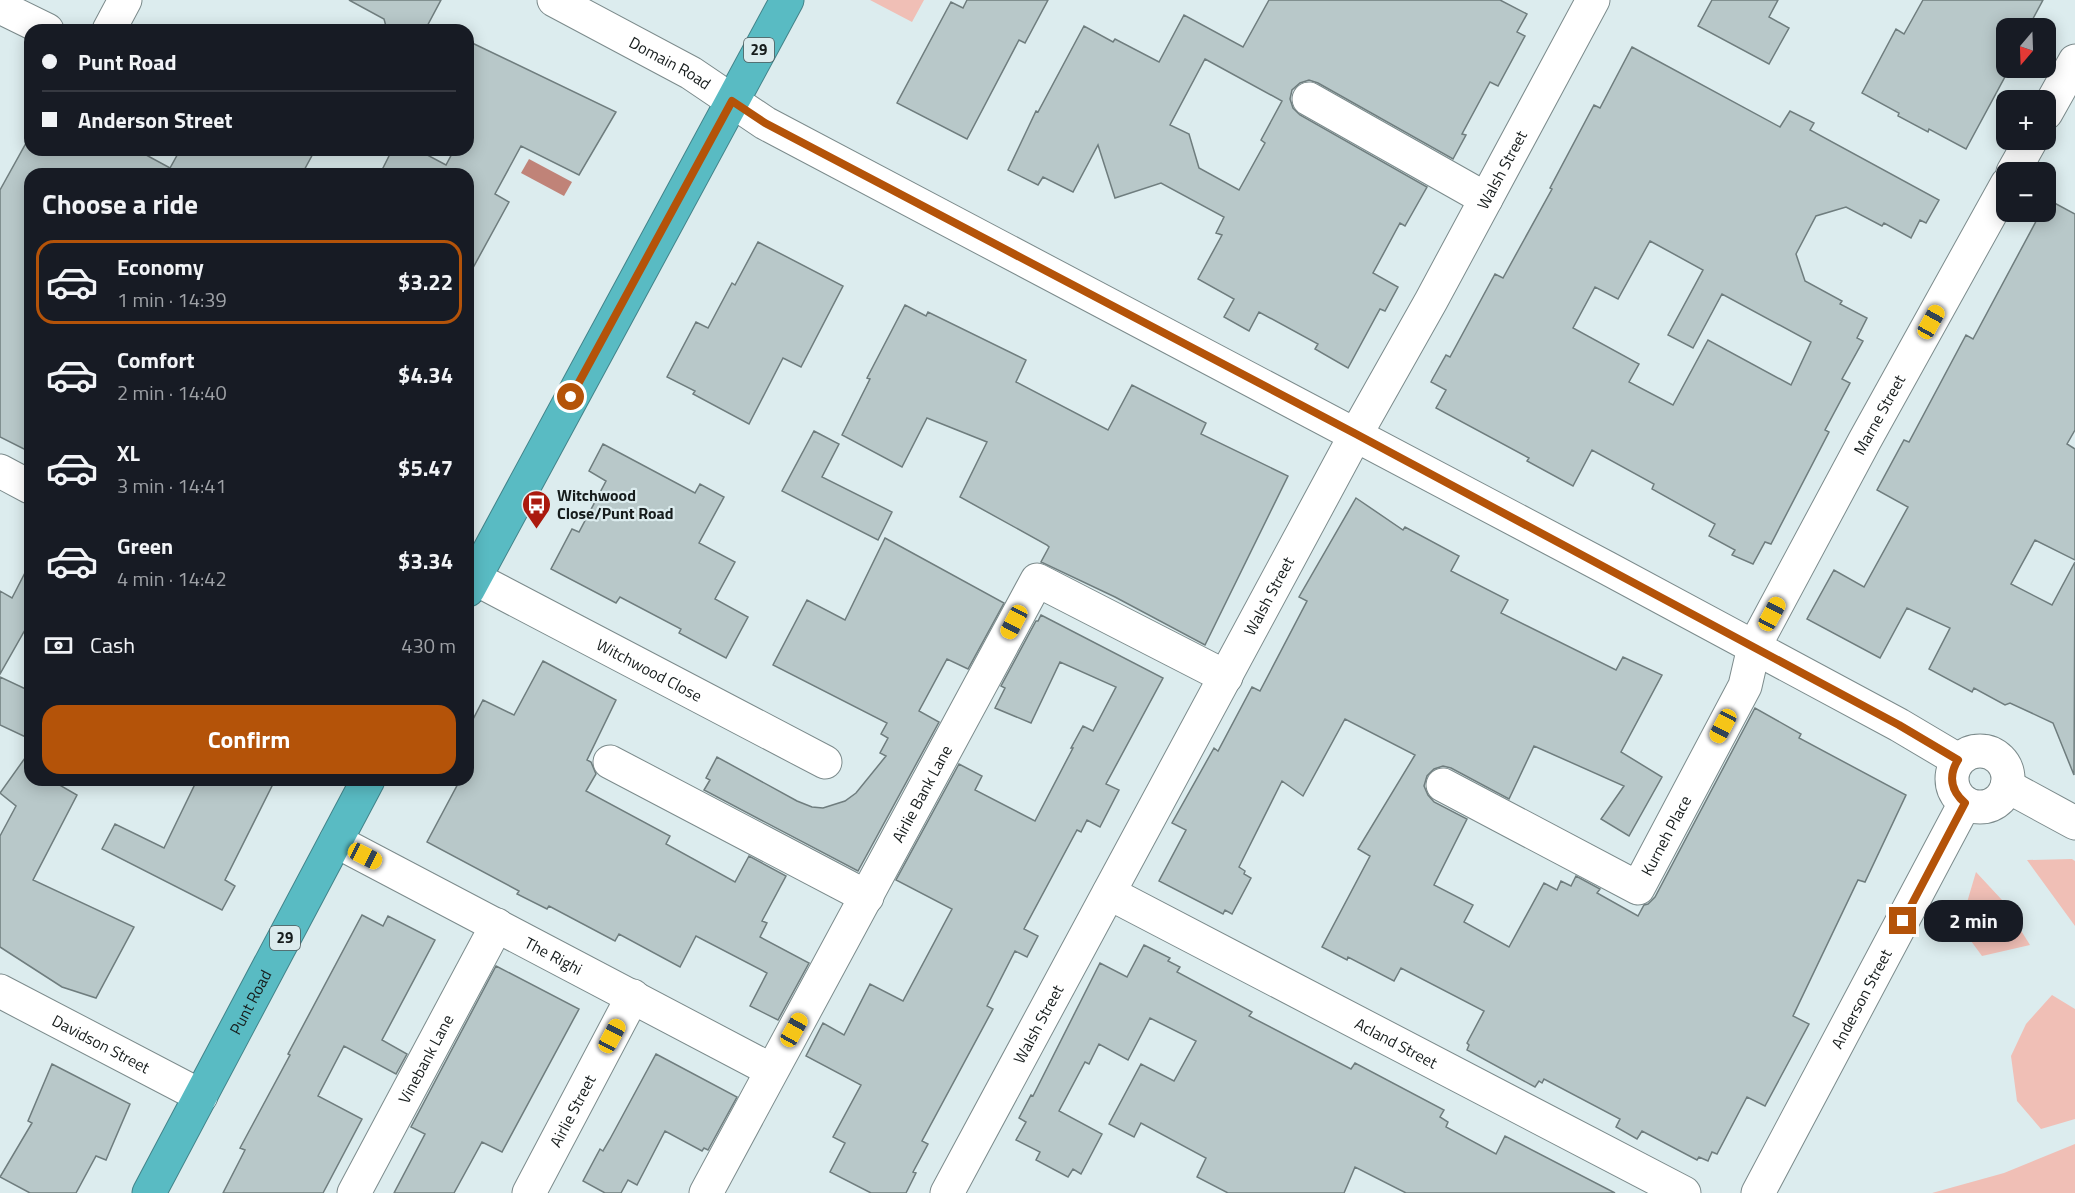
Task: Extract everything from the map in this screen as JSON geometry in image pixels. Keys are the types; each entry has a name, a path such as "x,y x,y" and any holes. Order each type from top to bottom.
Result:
{"highway":[{"name":"29","path":"474,578 787,0"},
{"name":"Punt Road","path":"149,1193 365,786"}],"street":[{"path":"112,24 125,0"},
{"name":"Domain Road","path":"554,0 691,74 765,123 1356,434 1899,725 1958,760"},
{"name":"Walsh Street","path":"947,1193 1593,0"},
{"path":"0,7 35,24"},
{"path":"2056,95 2075,61"},
{"path":"1309,99 1486,199"},
{"name":"Marne Street","path":"1754,647 1996,204"},
{"path":"0,471 24,484"},
{"name":"Airlie Bank Lane","path":"706,1193 1037,580 1226,677"},
{"name":"Witchwood Close","path":"474,586 825,762"},
{"name":"Kurneh Place","path":"1443,785 1638,888 1744,686 1754,647"},
{"path":"1981,750 1996,756 2007,770 2007,786 2004,794 1991,805 1983,807 1965,803 1959,798 1952,783 1951,775 1958,760 1972,751 1981,750"},
{"path":"610,762 867,897"},
{"path":"2007,786 2075,823"},
{"name":"Anderson Street","path":"1758,1193 1965,803"},
{"name":"The Righi","path":"336,841 771,1070"},
{"name":"Acland Street","path":"1109,893 1684,1193"},
{"name":"Vinebank Lane","path":"354,1193 496,925"},
{"name":"Davidson Street","path":"0,991 201,1096"},
{"name":"Airlie Street","path":"529,1193 633,996"}],"shaded area":[{"path":"870,0 924,0 912,22"},
{"path":"529,159 572,182 564,196 521,173"},
{"path":"2072,859 2075,861 2075,926 2027,860"},
{"path":"1976,872 2002,900 2030,945 1982,956 1960,926"},
{"path":"2052,995 2075,1009 2075,1119 2041,1129 2017,1101 2011,1056 2026,1024"},
{"path":"2075,1144 2075,1193 1932,1193 2004,1173"}],"building":[{"path":"349,0 441,0 428,24 385,24 384,19"},
{"path":"967,0 1048,0 1025,43 1019,40 967,139 897,103 951,2 963,8"},
{"path":"1269,0 1500,0 1527,14 1517,32 1525,36 1498,86 1490,82 1462,134 1466,135 1453,159 1318,83 1309,80 1300,83 1292,90 1290,99 1293,108 1300,115 1427,187 1405,226 1400,223 1373,273 1398,287 1385,311 1380,309 1348,368 1315,349 1318,344 1259,312 1249,331 1224,317 1234,299 1198,279 1222,235 1216,233 1224,217 1161,183 1115,198 1098,145 1073,192 1043,177 1038,185 1008,170 1036,111 1038,112 1084,26 1113,42 1115,39 1159,62 1184,15 1243,47","holes":["1205,59 1282,101 1261,140 1265,143 1239,190 1199,168 1189,134 1170,125"]},
{"path":"1712,0 1778,0 1769,17 1789,28 1769,64 1698,26"},
{"path":"1923,0 2043,0 2033,18 1996,18 1996,78 2004,78 1966,149 1929,129 1928,132 1898,116 1899,113 1862,93 1896,29 1904,34"},
{"path":"474,44 616,112 579,175 521,146 495,194 509,202 474,266 474,168 383,168 389,156 429,156 446,165 451,156 474,156"},
{"path":"1632,47 1780,127 1790,111 1814,123 1810,130 1939,200 1926,223 1920,220 1911,238 1884,223 1882,226 1846,207 1816,216 1796,254 1805,281 1842,301 1840,304 1867,318 1857,338 1863,341 1842,379 1850,383 1825,430 1829,432 1771,544 1765,542 1753,564 1732,555 1735,550 1709,536 1715,524 1652,489 1654,484 1592,450 1573,486 1527,461 1529,458 1436,408 1446,390 1431,382 1433,378 1446,355 1450,357 1495,274 1503,278 1552,189 1550,188 1594,105 1600,108","holes":["1650,241 1703,270 1668,335 1693,348 1722,294 1811,342 1791,385 1708,340 1673,405 1629,382 1639,364 1573,328 1595,287 1618,299"]},
{"path":"24,147 24,156 148,156 170,168 24,168 24,449 0,437 0,190"},
{"path":"177,156 312,156 305,168 170,168"},
{"path":"2056,204 2075,214 2075,430 2067,444 2075,449 2075,560 2035,540 2011,584 2052,605 2075,562 2074,775 2053,723 2010,703 2005,705 1974,688 1972,692 1929,669 1950,628 1907,608 1880,658 1807,619 1834,570 1864,587 1908,507 1877,490 1904,440 1909,442 1966,335 1973,339 2036,222 2056,222"},
{"path":"758,242 843,286 801,367 783,358 749,424 693,394 695,391 667,377 696,322 708,328 732,283 735,285"},
{"path":"905,305 926,316 928,312 1026,360 1016,382 1108,430 1132,385 1206,423 1201,434 1288,476 1205,645 1115,597 1041,562 1049,547 1047,545 960,497 987,442 927,418 902,467 842,435 870,379 867,378"},
{"path":"814,431 839,444 822,477 892,512 878,540 782,491"},
{"path":"603,444 695,493 700,484 724,497 699,543 735,562 715,599 748,617 726,658 679,633 681,629 620,597 616,603 551,569 572,529 579,532 606,481 589,471"},
{"path":"1356,498 1403,530 1405,527 1459,556 1451,571 1508,600 1501,613 1616,670 1623,657 1662,675 1621,752 1662,777 1629,836 1601,819 1624,786 1534,746 1509,799 1451,768 1443,766 1434,769 1427,776 1424,786 1434,802 1467,819 1434,885 1473,905 1464,922 1509,947 1544,883 1557,890 1561,881 1571,886 1576,876 1600,889 1597,893 1638,916 1644,905 1655,897 1755,708 1801,734 1799,738 1906,795 1865,882 1858,880 1793,1016 1809,1024 1765,1106 1747,1097 1717,1154 1712,1152 1708,1161 1699,1157 1697,1160 1642,1131 1637,1139 1616,1127 1620,1119 1544,1079 1542,1083 1539,1081 1535,1087 1467,1050 1469,1045 1467,1043 1484,1011 1401,968 1394,981 1348,957 1347,960 1322,947 1370,856 1358,849 1415,755 1345,719 1303,796 1282,781 1239,867 1251,878 1232,914 1225,910 1223,914 1159,881 1186,830 1172,823 1214,748 1218,751 1252,687 1260,691 1307,601 1299,597"},
{"path":"885,538 1004,603 968,669 947,659 919,711 939,722 858,871 704,790 710,780 706,778 717,757 797,801 812,807 823,808 845,801 856,793 886,756 880,753 888,738 881,734 887,723 773,665 807,600 845,620"},
{"path":"24,575 24,632 0,674 0,591 12,598"},
{"path":"1041,615 1163,678 1106,784 1119,790 1100,827 1087,820 1081,832 1077,830 1024,929 1038,936 1027,957 1015,951 987,1006 993,1009 922,1141 928,1144 913,1172 916,1173 906,1193 871,1193 830,1172 845,1143 833,1137 861,1085 806,1056 823,1023 844,1035 870,984 903,1001 952,909 896,880 959,764 982,776 975,790 1035,821 1083,726 1093,731 1116,687 1060,662 1031,723 995,708 1005,688 1001,686"},
{"path":"543,661 616,700 587,760 591,762 596,774 586,791 670,836 666,844 735,882 749,856 786,876 762,921 767,923 760,937 809,963 778,1020 750,1006 767,973 696,936 680,967 619,934 615,941 549,906 547,909 517,894 519,891 427,842 457,786 474,786 474,717 483,700 514,715"},
{"path":"0,677 24,688 24,736 0,725"},
{"path":"24,759 24,786 61,786 77,795 33,880 134,927 96,998 62,987 0,947 0,836 16,806 0,793"},
{"path":"194,786 272,786 225,880 235,886 222,910 102,849 115,824 164,848"},
{"path":"362,915 383,926 388,916 435,940 382,1040 407,1054 396,1074 344,1046 318,1096 362,1119 323,1193 223,1193 245,1150 240,1148"},
{"path":"1144,945 1170,958 1168,961 1180,967 1177,972 1252,1012 1249,1016 1351,1069 1355,1063 1444,1110 1440,1117 1448,1122 1446,1127 1496,1154 1505,1136 1615,1193 1406,1193 1355,1167 1344,1193 1228,1193 1197,1177 1206,1158 1141,1123 1134,1137 1109,1124 1141,1064 1174,1081 1196,1041 1150,1018 1128,1060 1099,1044 1089,1064 1085,1062 1059,1111 1102,1134 1081,1174 1073,1169 1068,1177 1036,1160 1040,1152 1016,1140 1026,1122 1019,1118 1031,1095 1033,1096 1100,963 1127,977"},
{"path":"496,966 579,1009 502,1152 482,1142 454,1193 394,1193 425,1134 411,1127"},
{"path":"656,1054 737,1097 708,1150 704,1148 702,1151 665,1131 637,1185 628,1180 621,1193 605,1193 583,1181 600,1149 603,1151 610,1139"},
{"path":"52,1064 130,1104 106,1160 96,1156 76,1193 30,1193 0,1177 32,1123 28,1121"}],"place":[{"name":"Witchwood Close/Punt Road","path":"536,530"}],"route":[{"path":"571,397 732,101 765,123 1369,442 1899,725 1958,760 1951,775 1952,783 1954,791 1965,803 1903,921"}]}
